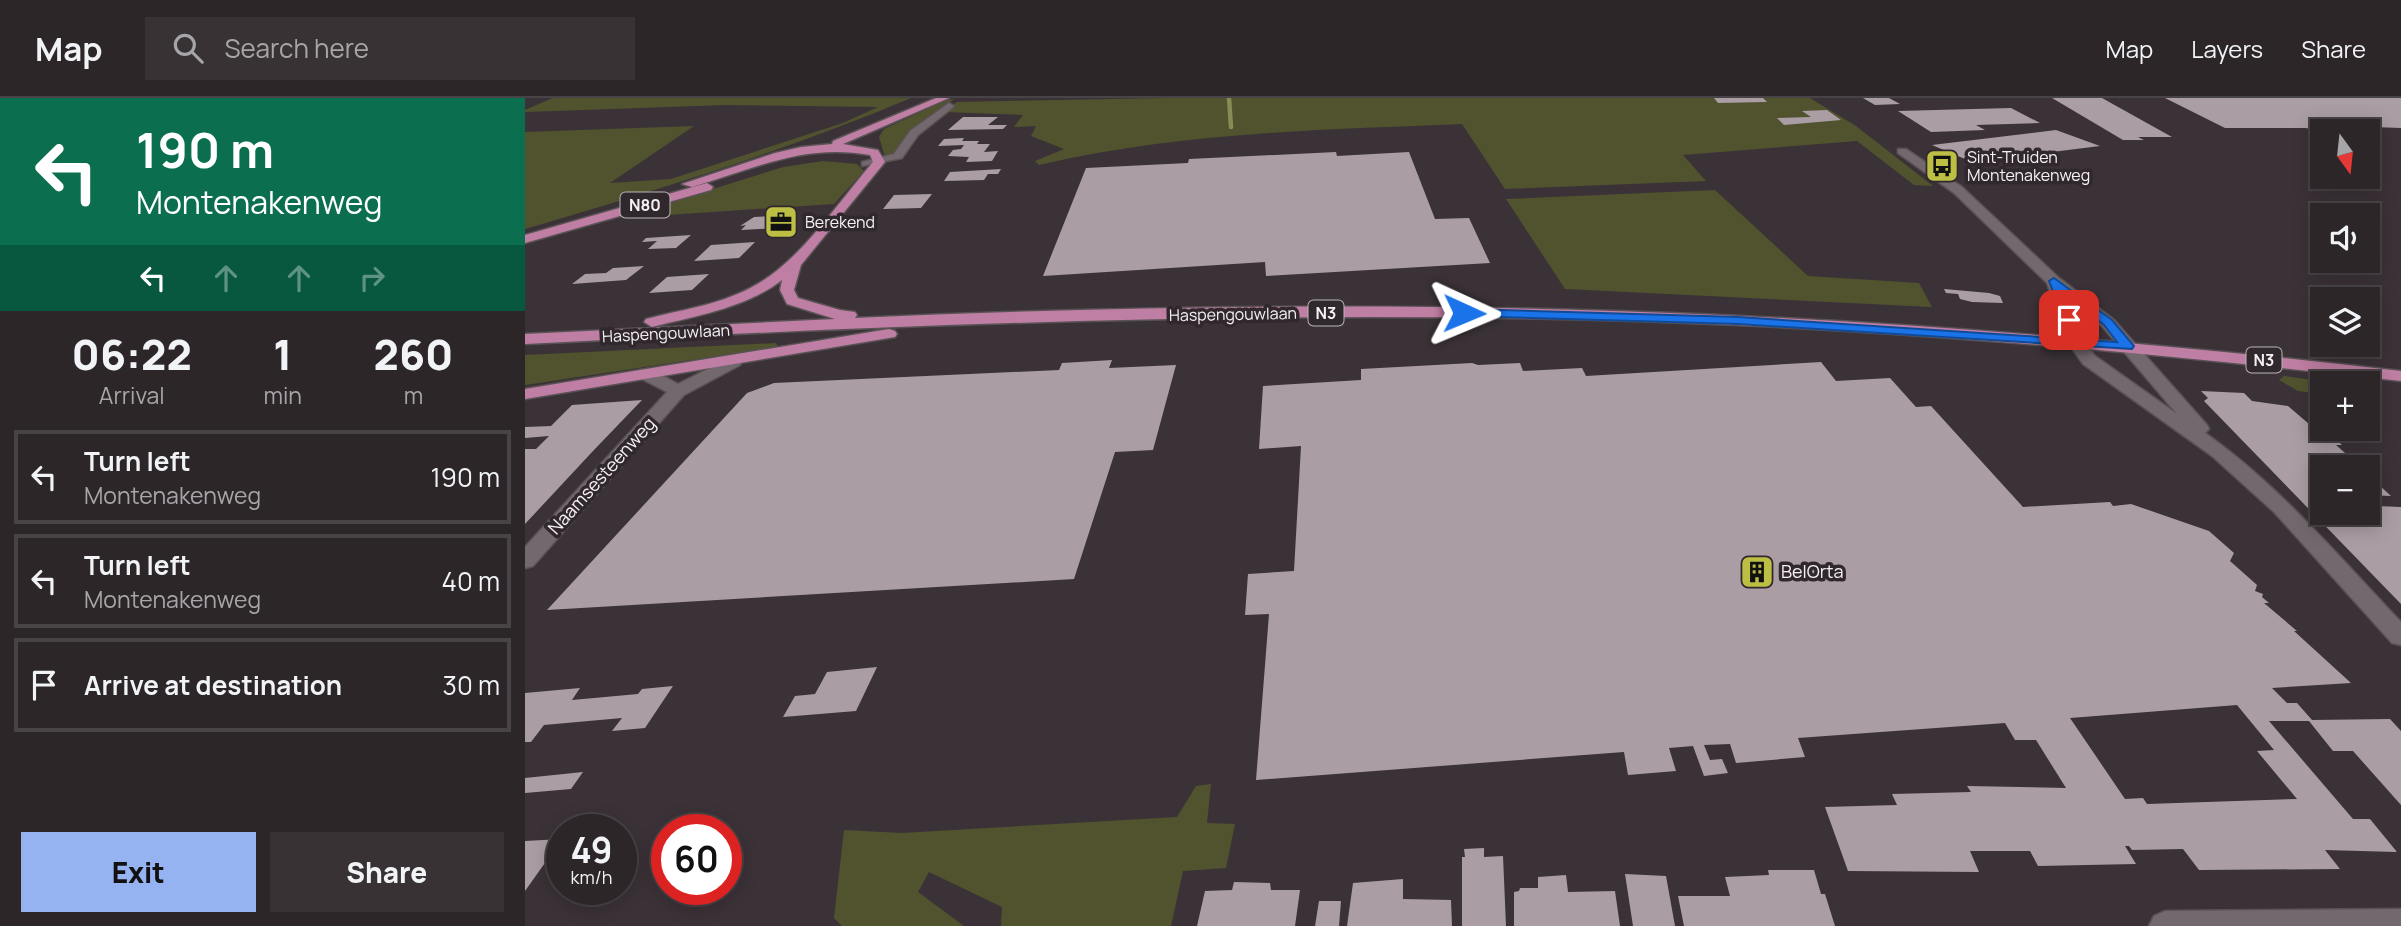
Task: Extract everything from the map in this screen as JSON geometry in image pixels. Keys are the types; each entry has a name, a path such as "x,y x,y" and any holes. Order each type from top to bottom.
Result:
{"main road":[{"path":"817,144 918,98"},
{"path":"688,184 766,158 874,129 946,102"},
{"path":"832,139 877,116"},
{"path":"525,338 562,330 641,324 713,308 764,287 795,264 873,161 874,129"},
{"path":"832,139 873,161"},
{"path":"817,144 845,158"},
{"name":"N80","path":"525,233 688,184 786,147 817,144"},
{"name":"N80","path":"525,239 764,168 817,144"},
{"path":"764,168 845,158 873,161"},
{"path":"795,264 787,290 792,302 839,315 966,313 1026,316"},
{"name":"Haspengouwlaan","path":"525,338 1026,316 1357,312 1599,315 1738,320 2127,346 2401,376"},
{"path":"525,394 892,333 1026,316"}],"street":[{"path":"873,161 898,156 914,133 946,102"},
{"path":"1902,151 1958,190 2054,281 2108,323 2219,452 2297,524 2401,637"},
{"path":"2054,281 2076,343 2089,360 2219,452"},
{"name":"Naamsesteenweg","path":"525,561 678,391 734,360"},
{"path":"646,374 678,391"},
{"path":"2165,926 2401,924"}],"green space":[{"path":"553,98 911,98 720,169 525,229 525,132 694,126 610,183 671,179 843,123 878,107 726,105 525,112"},
{"path":"1166,98 1810,98 1856,126 1933,186 1914,185 1857,141 1683,155 1706,181 1505,189 1462,124 1197,139 1092,154 1039,165 1035,161 1064,149 1031,136 1036,126 1014,127 1023,115 945,112 957,102"},
{"path":"954,99 909,135 893,155 885,157 879,137 884,129"},
{"path":"823,161 857,164 864,171 834,204 621,218 783,167"},
{"path":"1715,190 1808,276 1919,283 1932,307 1565,289 1506,199"},
{"path":"776,343 778,347 525,385 525,355"},
{"path":"2284,376 2310,380 2310,392 2298,391 2279,380"},
{"path":"1211,784 1207,823 1235,824 1226,868 1183,871 1171,926 1001,926 1002,907 929,872 918,892 964,926 842,926 834,918 844,830 902,833 1177,817 1196,786"}],"building":[{"path":"1714,98 1763,98 1767,102 1718,103"},
{"path":"1863,98 1889,98 1900,104 1875,105"},
{"path":"2052,98 2102,98 2172,137 2123,140"},
{"path":"2165,98 2401,98 2401,128 2380,127 2380,119 2310,119 2310,129 2225,128"},
{"path":"2011,108 2040,123 1976,125 1985,130 1931,132 1898,111"},
{"path":"1827,110 1841,120 1784,125 1777,118 1811,117 1802,111"},
{"path":"963,117 998,117 988,125 1007,125 1003,129 948,130"},
{"path":"2056,130 2100,146 1972,162 1932,145"},
{"path":"964,138 962,141 990,144 984,152 998,151 992,161 966,162 969,157 948,156 953,150 961,149 964,145 938,146 944,139"},
{"path":"1336,152 1337,156 1409,152 1435,219 1469,218 1490,263 1266,276 1265,262 1043,276 1086,168 1188,163 1189,159"},
{"path":"1001,169 998,174 988,174 984,180 944,181 950,172"},
{"path":"932,194 921,208 883,209 894,195"},
{"path":"792,215 780,228 741,230 746,225 740,226 754,217"},
{"path":"691,235 676,248 648,249 657,241 642,242 646,238"},
{"path":"755,242 739,258 694,261 711,245"},
{"path":"644,266 626,280 572,284 585,274 606,273 613,268"},
{"path":"709,274 692,290 649,293 667,277"},
{"path":"1944,289 1989,293 2000,296 2003,303 1972,302 1960,299 1958,294 1946,293"},
{"path":"1112,360 1109,368 1176,365 1153,450 1115,452 1074,579 547,610 747,393 774,383 1059,370 1062,363"},
{"name":"BelOrta","path":"1821,362 1836,381 1890,378 1916,407 1931,406 2023,507 2110,502 2113,506 2131,504 2209,531 2234,553 2230,561 2257,585 2255,591 2263,594 2262,597 2269,603 2264,603 2351,683 2272,688 2287,703 2297,703 2312,720 2390,719 2401,731 2401,805 2353,751 2333,751 2309,721 2269,721 2353,819 2370,819 2397,852 2325,850 2340,869 2199,870 2183,849 2132,850 2125,846 2136,864 2038,866 2030,851 1970,851 1979,872 1848,871 1825,807 1897,805 1892,794 1971,792 1967,786 2066,788 2036,740 2015,740 2005,723 1798,738 1805,757 1736,763 1730,744 1704,745 1710,760 1722,759 1728,773 1704,776 1693,746 1669,748 1676,771 1628,775 1624,752 1256,780 1269,614 1245,615 1248,574 1294,571 1301,446 1259,449 1263,386 1361,380 1361,369 1472,363 1520,363 1523,371 1582,368 1586,376","holes":["2237,705 2274,750 2257,751 2297,799 2147,804 2143,798 2125,799 2070,718"]},
{"path":"2201,391 2244,393 2252,401 2288,406 2310,424 2310,441 2338,441 2342,445 2336,445 2347,455 2310,455 2310,510 2204,401 2208,398"},
{"path":"642,400 525,524 525,449 536,449 549,436 525,438 525,427 551,426 572,405"},
{"path":"2380,486 2391,496 2380,496"},
{"path":"2380,506 2401,507 2401,604 2324,525 2380,525"},
{"path":"877,667 856,711 783,717 795,696 815,694 827,672"},
{"path":"673,686 645,728 612,731 622,718 544,725 531,742 525,742 525,693 580,688 572,700 638,694 642,689"},
{"path":"583,772 571,789 525,793 525,778"},
{"path":"546,840 546,861 525,891 525,841"},
{"path":"1484,848 1484,857 1503,856 1506,926 1462,926 1464,849"},
{"path":"1768,870 1814,870 1835,926 1684,926 1678,896 1730,896 1725,877 1769,875"},
{"path":"1625,874 1666,876 1675,926 1633,926"},
{"path":"1566,875 1568,892 1615,891 1620,926 1514,926 1514,892 1520,888 1538,888 1538,877"},
{"path":"1403,879 1403,899 1451,900 1452,926 1347,926 1353,883"},
{"path":"1234,882 1270,883 1271,890 1300,890 1295,926 1197,926 1205,891 1232,890"},
{"path":"1319,901 1341,901 1339,926 1315,926"}],"waterway":[{"path":"1229,98 1231,127"}],"place":[{"name":"Sint-Truiden Montenakenweg","path":"1942,166"},
{"name":"Berekend","path":"781,222"},
{"name":"BelOrta","path":"1757,572"}],"route":[{"path":"1464,313 1738,320 2127,346 2108,323 2054,281 2069,320"}]}
